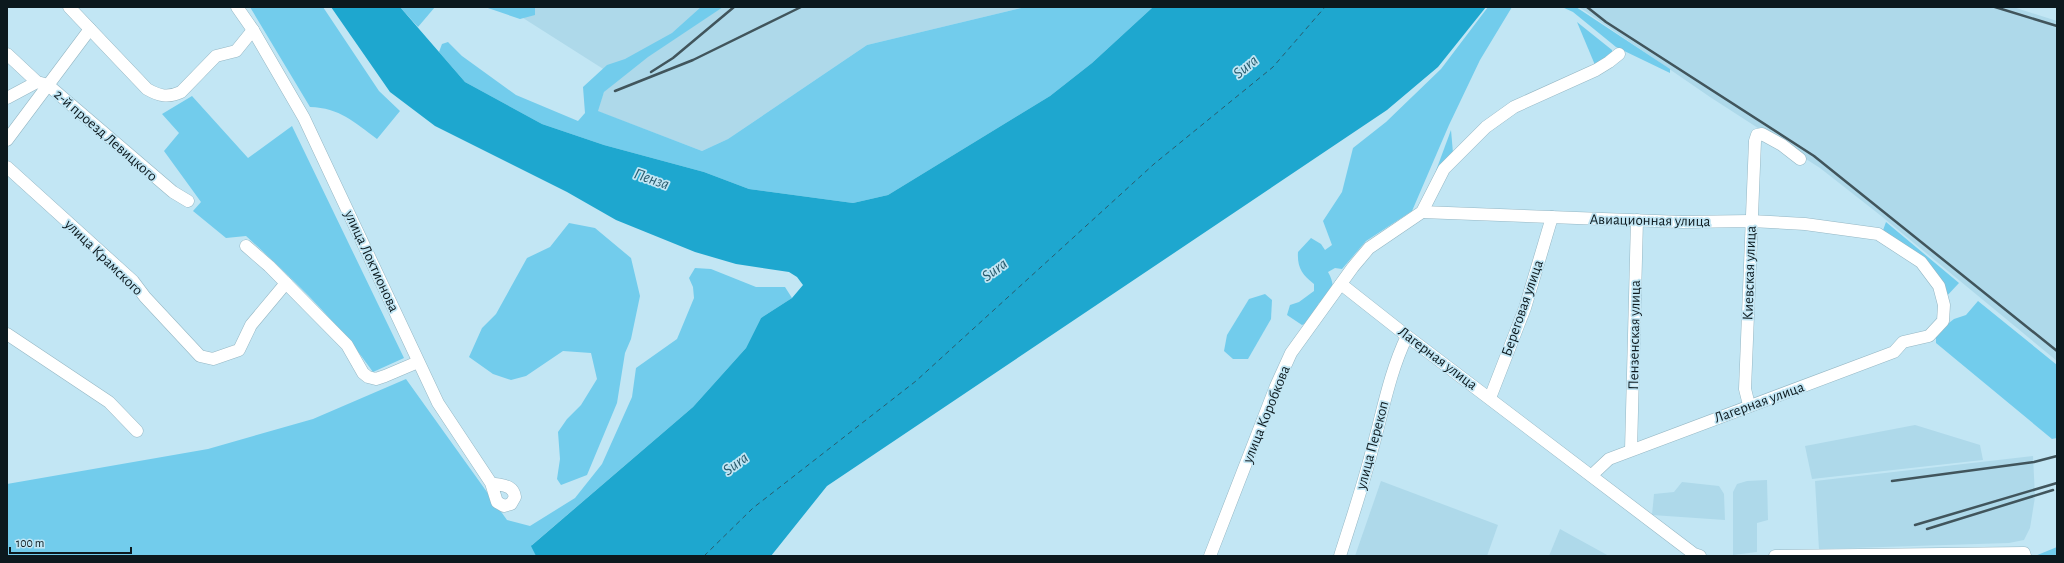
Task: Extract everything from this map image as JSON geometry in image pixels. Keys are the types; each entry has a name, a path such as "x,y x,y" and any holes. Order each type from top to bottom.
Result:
{"street":[{"path":"69,7 147,89 164,96 173,96 181,92 216,56 236,51 253,30"},
{"name":"улица Локтионова","path":"237,7 253,30 304,118 438,403 491,483 497,502 504,506 511,504 515,497 514,491 510,486 491,483"},
{"path":"7,140 43,84 90,29"},
{"name":"2-й проезд Левицкого","path":"7,54 173,192 188,200"},
{"path":"1422,212 1444,169 1486,127 1514,107 1596,70 1610,62 1619,54"},
{"path":"7,98 43,84"},
{"name":"Киевская улица","path":"1749,405 1745,389 1751,221 1755,141 1757,135 1762,134 1782,145 1800,160"},
{"name":"улица Крамского","path":"7,167 133,281 145,297 200,356 213,359 239,350 251,325 286,283"},
{"name":"Авиационная улица","path":"1422,212 1637,220 1751,221 1805,224 1878,234 1921,262 1939,286 1944,305 1943,321 1929,336"},
{"name":"улица Коробкова","path":"1210,556 1276,386 1291,353 1369,248 1422,212"},
{"name":"Береговая улица","path":"1490,398 1525,308 1552,217"},
{"name":"Пензенская улица","path":"1631,450 1637,220"},
{"path":"246,246 270,266 348,345 363,373 368,377 376,379 418,362"},
{"name":"Лагерная улица","path":"1341,284 1407,336 1696,555"},
{"path":"7,334 109,402 137,431"},
{"name":"улица Перекоп","path":"1340,556 1372,452 1386,390 1395,360 1407,336"},
{"name":"Лагерная улица","path":"1592,475 1609,459 1749,405 1894,352 1903,342 1929,336"},
{"path":"1775,556 2025,555"}],"shaded area":[{"path":"250,7 323,7 379,91 400,111 377,139 354,122 338,113 321,108 310,107"},
{"path":"400,7 435,7 418,27"},
{"path":"485,7 535,7 535,15 520,19"},
{"path":"512,7 1025,7 867,45 728,139 702,151 597,111 604,92 619,79 512,11"},
{"path":"701,7 723,7 648,57 604,92 598,111 702,151 728,139 867,45 1025,7 1153,7 1092,63 1050,96 888,195 853,203 749,189 704,172 604,145 542,124 465,82 439,52 442,44 448,42 462,56 516,95 578,121 585,113 583,87 607,65 625,59 672,33"},
{"path":"1488,7 1512,7 1480,60 1449,125 1412,211 1366,241 1342,269 1335,268 1328,272 1333,286 1331,294 1319,303 1311,321 1302,325 1287,315 1290,305 1299,302 1314,291 1314,284 1303,274 1299,266 1298,252 1311,238 1321,244 1325,250 1332,245 1323,221 1342,192 1353,148 1386,122 1441,69"},
{"path":"1562,7 1576,7 1670,69 1670,73 1616,47 1573,12"},
{"path":"1579,7 2013,7 2057,21 2057,361 1880,215 1820,168 1710,97"},
{"path":"1577,22 1612,50 1612,55 1595,65"},
{"path":"192,96 248,158 292,126 404,358 373,372 329,318 246,236 226,238 193,211 201,202 164,151 179,133 162,114"},
{"path":"1451,130 1453,153 1434,176"},
{"path":"1886,222 1959,283 1944,299 1941,285 1882,233"},
{"path":"569,223 595,228 631,258 640,296 631,339 625,353 617,403 587,475 561,485 557,479 560,459 558,432 567,419 581,405 597,379 591,353 563,351 526,376 511,380 493,374 469,357 482,328 496,314 527,258 550,247"},
{"path":"695,268 711,269 756,287 785,287 792,298 761,318 746,348 693,407 532,545 536,556 7,556 7,484 208,449 313,419 406,379 507,520 530,526 575,498 602,464 632,397 636,368 677,339 694,298 693,287 689,278"},
{"path":"1265,294 1272,300 1271,319 1248,359 1233,359 1224,351 1227,335 1249,299"},
{"path":"1978,301 2057,365 2057,438 2052,439 1936,343 1936,333 1954,319 1966,315"},
{"path":"1915,425 1980,445 1983,460 1812,479 1805,446"},
{"path":"2033,456 2035,497 2030,528 2024,540 2009,543 1819,549 1815,481"},
{"path":"1767,480 1768,520 1757,523 1757,552 1733,555 1733,492 1737,484 1747,481"},
{"path":"1381,481 1498,525 1487,556 1355,556"},
{"path":"1682,482 1719,486 1724,494 1725,520 1652,515 1654,494 1674,492"},
{"path":"1560,529 1569,534 1609,556 1549,556"},
{"path":"2057,547 2057,556 2035,556"}],"water":[{"path":"331,7 400,7 465,82 542,124 604,145 704,172 749,189 853,203 888,195 1050,96 1092,63 1153,7 1486,7 1438,67 1387,110 827,486 771,556 536,556 531,546 693,407 746,348 761,318 792,298 803,285 797,277 789,272 736,264 695,252 616,220 567,192 435,126 390,92"}],"ferry route":[{"path":"704,556 753,508 916,381 1154,164 1273,67 1325,7"}],"railway":[{"path":"651,72 673,58 734,7"},
{"path":"615,91 693,60 801,7"},
{"path":"1587,7 1606,22 1814,156 2057,351"},
{"path":"1995,7 2057,26"},
{"path":"1892,481 2034,462 2057,456"},
{"path":"1915,525 2057,483"},
{"path":"1927,529 2053,490"}],"water label":[{"name":"Sura","path":"1245,66"},
{"name":"Пенза","path":"652,178"},
{"name":"Sura","path":"994,269"},
{"name":"Sura","path":"735,463"}]}
